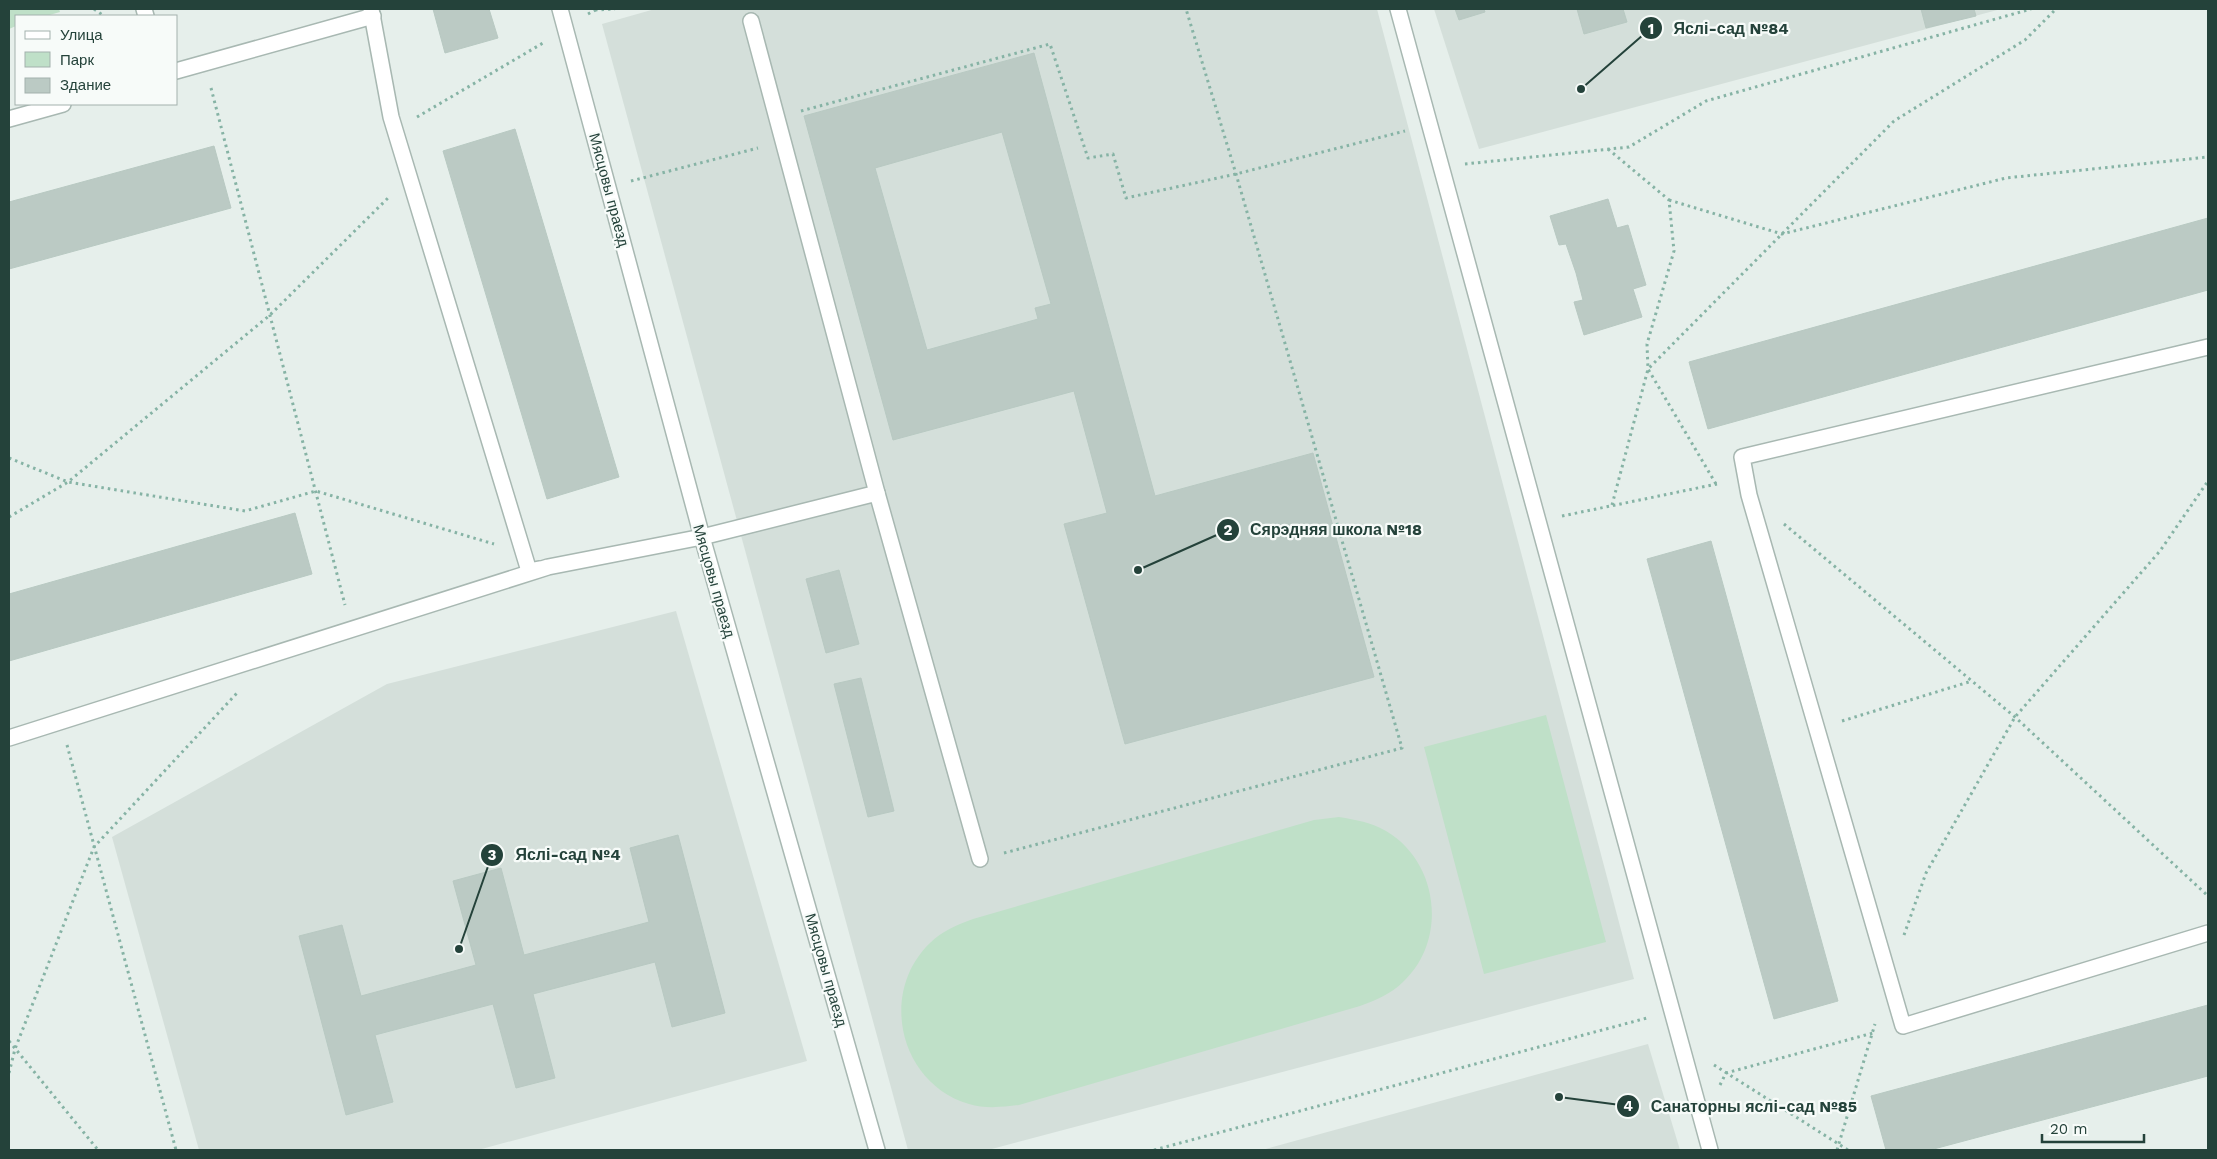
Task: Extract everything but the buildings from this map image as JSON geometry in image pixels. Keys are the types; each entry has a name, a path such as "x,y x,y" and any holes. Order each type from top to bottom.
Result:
{"street":[{"name":"Мясцовы праезд","path":"560,9 702,537 877,1150"},
{"path":"1398,9 1710,1150"},
{"path":"178,70 372,13 395,130 529,571 702,537 877,493"},
{"path":"751,21 877,493 980,859"},
{"path":"9,119 59,105"},
{"path":"2208,347 1742,457 1750,494 1903,1026 2208,933"},
{"path":"9,738 548,567"}],"path":[{"path":"395,130 595,10 615,9"},
{"path":"980,859 1402,748 1236,174 1186,9"},
{"path":"1441,166 1629,147 1706,101 2031,9"},
{"path":"1648,369 1894,121 2025,40 2056,9"},
{"path":"776,118 1050,44 1088,158 1113,154 1126,198 1236,174 1409,130 1431,128"},
{"path":"205,63 352,630"},
{"path":"609,186 783,141"},
{"path":"1608,149 1669,200 1782,234 2006,178 2208,157"},
{"path":"9,517 68,482 270,314 409,177"},
{"path":"1612,505 1648,369 1647,344 1674,251 1669,200"},
{"path":"1648,369 1716,484"},
{"path":"9,458 68,482 245,511 316,491 523,553"},
{"path":"1538,520 1747,478"},
{"path":"1837,1150 1889,978 1926,874 2015,717 2160,551 2208,481"},
{"path":"1750,494 2015,717 2208,896"},
{"path":"1817,728 1972,681"},
{"path":"9,1074 15,1049 94,847 241,689"},
{"path":"60,721 176,1150"},
{"path":"1154,1150 1672,1011"},
{"path":"1702,1123 1726,1073 1903,1026"},
{"path":"9,1041 98,1150"},
{"path":"1681,1045 1848,1150"}],"shaded area":[{"path":"655,9 1377,9 1634,979 988,1150 908,1150 602,24"},
{"path":"1434,9 2001,9 1479,149"},
{"path":"676,611 807,1061 478,1150 199,1150 112,837 387,684"},
{"path":"1648,1044 1680,1150 1262,1150"}],"green space":[{"path":"9,9 59,9 60,12 50,15 15,15 15,26 9,29"},
{"path":"1546,715 1606,942 1484,974 1424,747"},
{"path":"1339,817 1369,823 1386,831 1404,845 1417,862 1427,881 1431,902 1431,924 1427,945 1417,965 1403,982 1388,993 1360,1006 1019,1105 988,1107 969,1104 945,1093 926,1077 913,1057 904,1035 901,1011 904,986 914,963 930,943 945,932 973,919 1314,820"}],"place":[{"name":"Яслі-сад №84","path":"1581,89"},
{"name":"Сярэдняя школа №18","path":"1138,570"},
{"name":"Яслі-сад №4","path":"459,949"},
{"name":"Санаторны яслі-сад №85","path":"1559,1097"}]}
